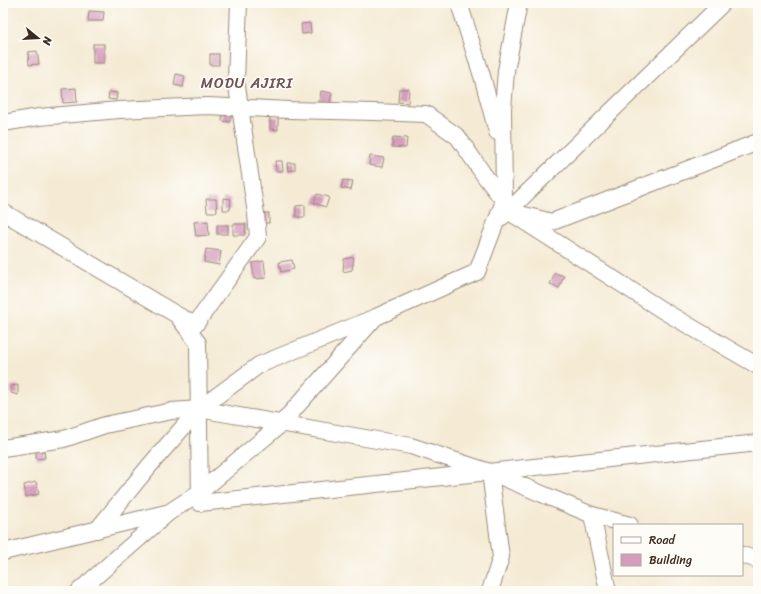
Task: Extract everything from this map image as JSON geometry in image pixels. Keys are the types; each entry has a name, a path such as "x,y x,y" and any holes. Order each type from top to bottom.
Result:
{"street":[{"path":"3,212 195,325 258,237 256,214 236,80 239,3"},
{"path":"459,3 496,129 503,169"},
{"path":"506,206 503,169 503,109 506,71 519,3"},
{"path":"97,530 150,465 199,410 259,365 376,317 477,272 495,224 506,206 723,3"},
{"path":"3,123 39,117 120,110 207,106 426,114 458,137 506,206 662,310 758,366"},
{"path":"506,206 552,222 758,142"},
{"path":"177,315 198,343 200,498"},
{"path":"3,552 168,513 200,498 281,424 376,317"},
{"path":"3,448 64,440 105,425 172,411 199,410 411,446 490,472 592,515 626,524"},
{"path":"200,498 490,472 758,442"},
{"path":"490,472 501,557 490,591"},
{"path":"79,591 168,513"},
{"path":"592,515 608,591"},
{"path":"743,555 758,560"}],"building":[{"path":"89,11 104,12 103,21 88,21"},
{"path":"310,23 311,33 302,34 301,24"},
{"path":"93,44 104,44 104,63 93,63"},
{"path":"37,51 39,64 29,65 28,52"},
{"path":"210,54 219,54 219,65 210,65"},
{"path":"176,74 185,76 183,87 174,85"},
{"path":"76,88 77,102 63,103 62,89"},
{"path":"399,89 409,89 408,103 398,102"},
{"path":"321,91 332,93 330,103 319,102"},
{"path":"109,92 117,93 116,100 108,99"},
{"path":"223,110 232,110 230,122 222,121"},
{"path":"270,117 278,117 278,130 270,129"},
{"path":"393,137 407,138 406,148 392,147"},
{"path":"370,156 384,158 382,167 369,165"},
{"path":"275,161 282,161 283,171 276,171"},
{"path":"287,163 295,163 295,170 288,171"},
{"path":"343,180 353,181 351,190 341,188"},
{"path":"317,194 329,197 326,207 314,203"},
{"path":"223,198 231,199 230,210 223,210"},
{"path":"206,199 216,199 217,212 207,212"},
{"path":"305,205 305,217 296,217 296,206"},
{"path":"262,213 269,213 269,223 262,223"},
{"path":"208,221 209,235 196,236 194,222"},
{"path":"233,224 246,224 245,235 233,235"},
{"path":"217,225 228,225 228,234 217,234"},
{"path":"206,249 221,251 219,265 204,262"},
{"path":"354,257 352,270 343,272 344,259"},
{"path":"292,260 294,269 281,272 279,262"},
{"path":"264,261 266,278 254,279 252,263"},
{"path":"555,273 564,276 559,288 550,284"},
{"path":"18,385 18,395 11,393 11,386"},
{"path":"36,451 44,451 45,458 36,459"},
{"path":"36,482 39,494 26,497 24,485"}],"district":[{"name":"MODU AJIRI","path":"247,83"}]}
